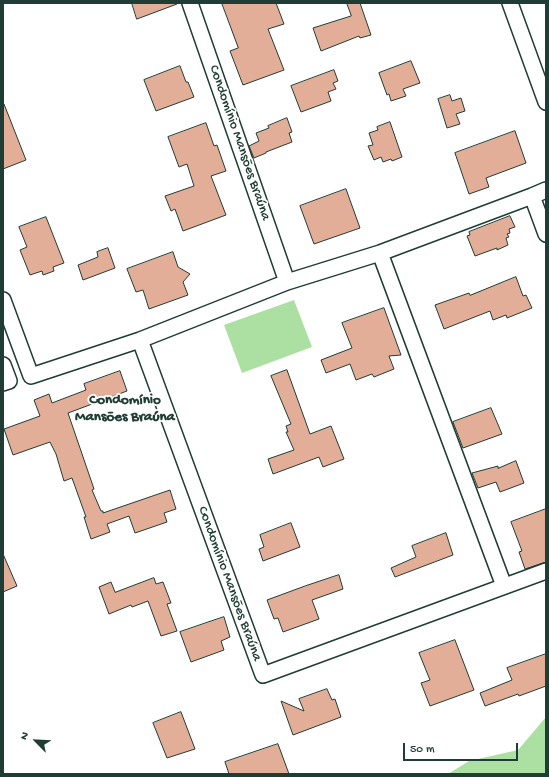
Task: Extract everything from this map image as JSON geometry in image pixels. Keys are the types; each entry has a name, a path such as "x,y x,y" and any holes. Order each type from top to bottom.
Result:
{"street":[{"name":"Condomínio Mansões Braúna","path":"190,3 287,282"},
{"path":"510,3 546,102"},
{"path":"3,300 31,376 140,340 287,282 380,253 546,190"},
{"path":"532,196 546,234"},
{"path":"380,253 504,586"},
{"name":"Condomínio Mansões Braúna","path":"140,340 262,675 546,570"},
{"path":"3,365 6,382"}],"green space":[{"path":"294,300 312,347 242,373 224,325"},
{"path":"546,717 546,774 448,774 469,761 518,750"}],"building":[{"path":"132,3 177,3 177,4 137,19"},
{"path":"222,3 276,3 284,24 268,29 284,70 243,85 230,51 238,48"},
{"path":"347,3 360,3 371,35 360,38 359,36 321,51 313,28 351,16"},
{"path":"411,61 420,83 403,89 406,96 391,101 389,94 387,95 379,73"},
{"path":"180,66 194,97 156,111 144,80"},
{"path":"334,70 338,81 333,83 336,89 328,92 331,101 301,112 291,86"},
{"path":"450,95 452,101 461,98 465,111 456,114 460,124 447,128 438,99"},
{"path":"3,104 26,160 3,169"},
{"path":"287,118 292,132 289,133 292,142 254,158 249,146 259,141 256,133"},
{"path":"390,122 402,157 392,161 391,159 383,162 381,157 374,160 368,146 373,145 369,133 378,130 377,127"},
{"path":"206,123 214,146 217,145 226,171 211,176 226,215 183,231 175,209 171,211 165,196 194,186 187,164 179,167 168,137"},
{"path":"515,131 526,163 486,178 489,187 469,194 455,153"},
{"path":"346,189 360,228 314,244 300,206"},
{"path":"510,216 515,227 509,229 510,233 507,234 509,237 506,238 508,245 497,250 497,248 475,256 467,236 470,235 469,232"},
{"path":"46,217 64,263 53,267 54,271 43,275 42,271 30,275 20,250 27,247 19,227"},
{"path":"108,248 115,268 83,280 78,265 98,257 97,252"},
{"path":"173,252 178,267 190,274 183,282 188,295 149,309 143,290 136,292 127,269"},
{"path":"516,277 523,296 526,295 532,308 507,318 506,315 493,320 490,311 444,329 435,305 469,293 470,295"},
{"path":"384,308 401,355 389,356 394,369 374,377 372,374 356,380 350,364 326,373 321,360 352,348 342,323"},
{"path":"287,370 310,434 331,426 344,459 323,467 319,457 273,474 268,459 294,450 286,432 288,432 286,426 291,424 271,376"},
{"path":"120,371 127,391 68,413 94,489 92,490 103,513 170,490 176,509 164,513 167,522 135,533 129,516 107,524 110,532 91,539 84,517 86,517 72,478 64,481 56,454 50,442 13,455 4,429 40,416 34,400 49,394 52,403 86,390 84,384"},
{"path":"491,408 502,434 463,448 453,422"},
{"path":"516,461 524,483 500,492 496,482 478,488 472,473 498,466 498,468"},
{"path":"546,509 546,562 525,569 519,552 522,551 511,522"},
{"path":"291,523 300,547 263,561 259,549 264,547 260,535"},
{"path":"446,533 453,555 395,577 391,568 416,557 412,546"},
{"path":"3,554 17,586 3,592"},
{"path":"339,575 343,589 312,600 319,619 283,632 278,618 274,619 267,600"},
{"path":"154,578 156,584 163,582 171,603 167,604 177,631 161,636 148,601 132,607 131,605 109,614 99,587 111,582 115,592"},
{"path":"224,617 230,637 221,641 224,650 191,662 180,632"},
{"path":"455,640 474,690 430,706 421,683 430,680 419,653"},
{"path":"546,654 546,686 485,706 480,693 512,680 507,668"},
{"path":"327,689 332,700 335,699 341,717 293,735 281,701 304,711 299,699"},
{"path":"181,712 195,749 167,758 153,723"},
{"path":"278,744 289,774 229,774 225,762"}],"district":[{"name":"Condomínio Mansões Braúna","path":"125,410"}]}
